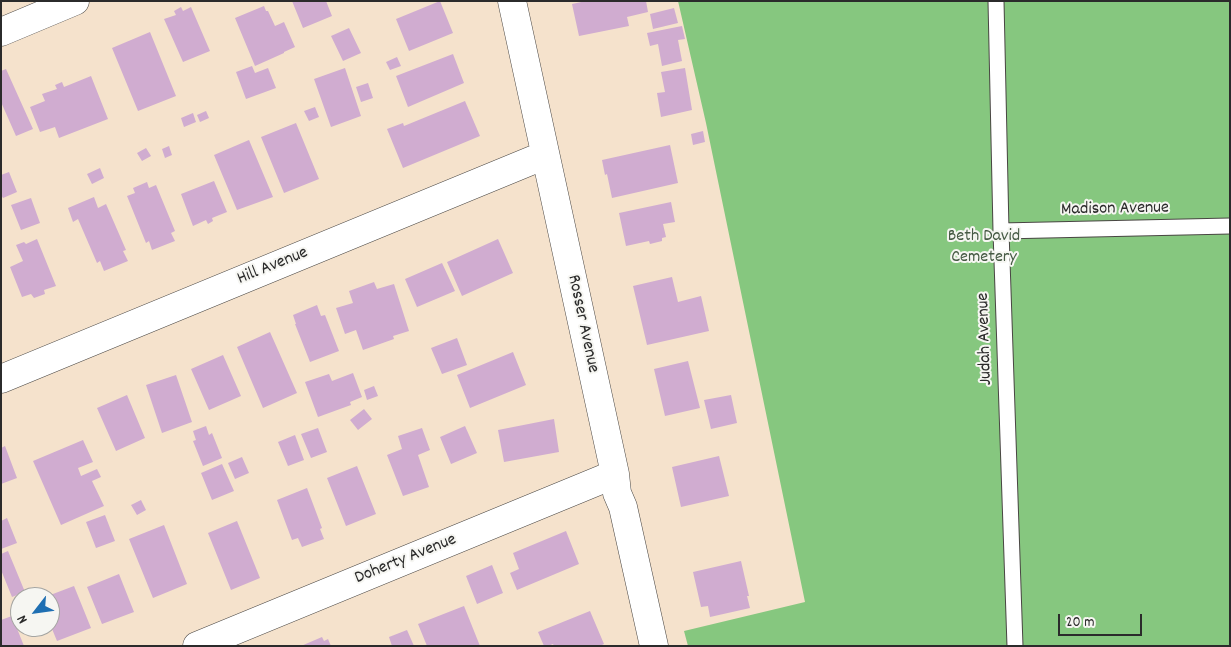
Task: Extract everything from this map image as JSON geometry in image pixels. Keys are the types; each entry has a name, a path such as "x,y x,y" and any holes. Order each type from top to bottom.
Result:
{"street":[{"path":"1,32 75,1"},
{"name":"Rosser Avenue","path":"512,1 615,474 617,493 623,507 654,646"},
{"name":"Hill Avenue","path":"1,379 545,155"},
{"name":"Doherty Avenue","path":"197,646 615,474"}],"lane":[{"name":"Judah Avenue","path":"996,1 1001,231 1015,646"},
{"name":"Madison Avenue","path":"1001,231 1230,226"}],"green space":[{"name":"Beth David Cemetery","path":"678,1 1230,1 1230,646 688,646 684,631 805,602 706,123"}],"building":[{"path":"292,1 326,1 332,16 303,28"},
{"path":"440,1 453,33 409,51 396,19"},
{"path":"586,1 646,1 648,12 627,17 629,26 579,36 572,4"},
{"path":"264,6 275,26 284,22 295,47 255,66 235,18"},
{"path":"181,7 183,11 191,7 210,51 183,62 164,19 176,15 174,11"},
{"path":"674,8 678,23 653,29 650,14"},
{"path":"682,26 685,39 678,40 682,61 662,66 658,44 650,46 647,33"},
{"path":"349,28 361,53 343,61 331,36"},
{"path":"150,32 176,96 138,111 112,48"},
{"path":"453,54 464,83 408,107 396,76"},
{"path":"397,57 401,66 390,70 386,62"},
{"path":"252,66 255,73 268,68 276,88 246,99 236,72"},
{"path":"345,68 361,116 331,127 314,79"},
{"path":"685,68 692,110 661,117 657,93 665,92 661,72"},
{"path":"6,69 33,129 16,136 1,102 1,71"},
{"path":"91,76 108,119 59,138 55,127 40,132 30,107 45,101 42,94 57,89 55,85 62,82 64,87"},
{"path":"368,83 373,98 361,102 356,87"},
{"path":"465,101 480,136 403,168 387,129 403,123 404,126"},
{"path":"315,107 319,117 309,121 304,111"},
{"path":"206,111 209,118 200,122 197,115"},
{"path":"193,113 196,122 184,127 181,118"},
{"path":"296,123 319,179 284,193 261,137"},
{"path":"703,131 705,142 693,145 691,134"},
{"path":"249,140 273,197 237,210 214,155"},
{"path":"670,145 678,183 612,198 602,160"},
{"path":"169,146 172,155 165,158 162,149"},
{"path":"146,148 151,156 142,161 137,153"},
{"path":"100,168 104,178 92,184 87,174"},
{"path":"9,172 17,192 3,198 1,195 1,175"},
{"path":"214,181 227,212 212,218 213,221 208,224 206,220 193,226 181,194"},
{"path":"147,182 149,188 156,185 175,231 171,233 175,241 152,250 149,241 146,243 127,196 135,193 133,188"},
{"path":"94,197 98,208 106,204 126,250 123,251 128,261 104,271 100,261 97,263 78,219 73,222 68,208"},
{"path":"31,198 40,223 21,230 11,205"},
{"path":"671,202 675,222 663,224 666,237 662,238 662,241 650,244 649,241 626,246 619,213"},
{"path":"37,239 56,286 44,290 45,294 34,298 31,294 22,297 10,267 23,261 16,245 24,242 26,244"},
{"path":"498,239 513,273 462,296 447,262"},
{"path":"442,263 455,291 417,307 405,279"},
{"path":"672,277 678,302 701,296 709,331 647,345 633,286"},
{"path":"374,282 377,289 394,284 409,331 393,336 394,339 363,350 356,330 345,334 336,308 353,303 349,291"},
{"path":"317,305 321,316 325,315 339,351 310,362 293,315"},
{"path":"270,332 297,393 263,408 237,347"},
{"path":"457,338 467,365 442,374 431,348"},
{"path":"513,352 526,385 470,408 457,375"},
{"path":"223,355 241,396 209,410 191,369"},
{"path":"688,361 700,408 665,416 654,369"},
{"path":"353,373 362,397 350,402 351,405 318,417 305,382 329,374 332,381"},
{"path":"176,375 192,422 162,433 146,385"},
{"path":"374,386 378,396 367,400 364,390"},
{"path":"127,395 145,438 116,451 97,408"},
{"path":"731,395 737,423 711,429 704,400"},
{"path":"364,409 372,419 358,430 350,420"},
{"path":"554,419 559,452 504,462 498,430"},
{"path":"206,426 209,435 212,433 222,458 203,466 193,441 196,440 193,431"},
{"path":"465,426 477,453 451,464 440,437"},
{"path":"318,428 327,452 311,458 301,434"},
{"path":"422,428 430,450 418,455 429,487 403,496 387,455 402,449 398,436"},
{"path":"295,435 304,460 288,466 278,442"},
{"path":"83,440 93,462 78,468 81,476 97,469 101,477 92,481 104,506 61,525 33,461"},
{"path":"5,446 17,478 1,484 1,448"},
{"path":"719,456 729,496 681,507 672,467"},
{"path":"242,457 249,473 235,479 228,463"},
{"path":"222,464 234,491 212,500 201,473"},
{"path":"357,466 376,514 346,526 327,478"},
{"path":"307,488 322,528 320,529 324,539 302,547 298,538 292,540 277,500"},
{"path":"141,500 146,510 137,515 131,505"},
{"path":"105,515 115,541 96,548 86,522"},
{"path":"7,518 17,543 1,549 1,521"},
{"path":"237,521 260,578 231,590 208,533"},
{"path":"164,525 187,584 153,598 129,539"},
{"path":"566,531 579,564 517,590 510,573 519,569 513,553"},
{"path":"8,551 23,587 10,587 10,592 1,570 1,554"},
{"path":"741,561 750,608 710,617 708,606 701,607 693,572"},
{"path":"492,565 503,593 477,604 466,576"},
{"path":"119,574 134,612 102,624 87,587"},
{"path":"74,586 91,628 57,641 55,637 60,637 60,591"},
{"path":"464,606 480,646 427,646 418,624"},
{"path":"590,611 604,644 600,646 554,646 553,644 544,646 538,632"},
{"path":"10,617 10,637 20,637 24,646 1,646 1,620"},
{"path":"407,630 414,646 392,646 389,637"},
{"path":"322,637 324,641 328,639 331,646 301,646"}]}
